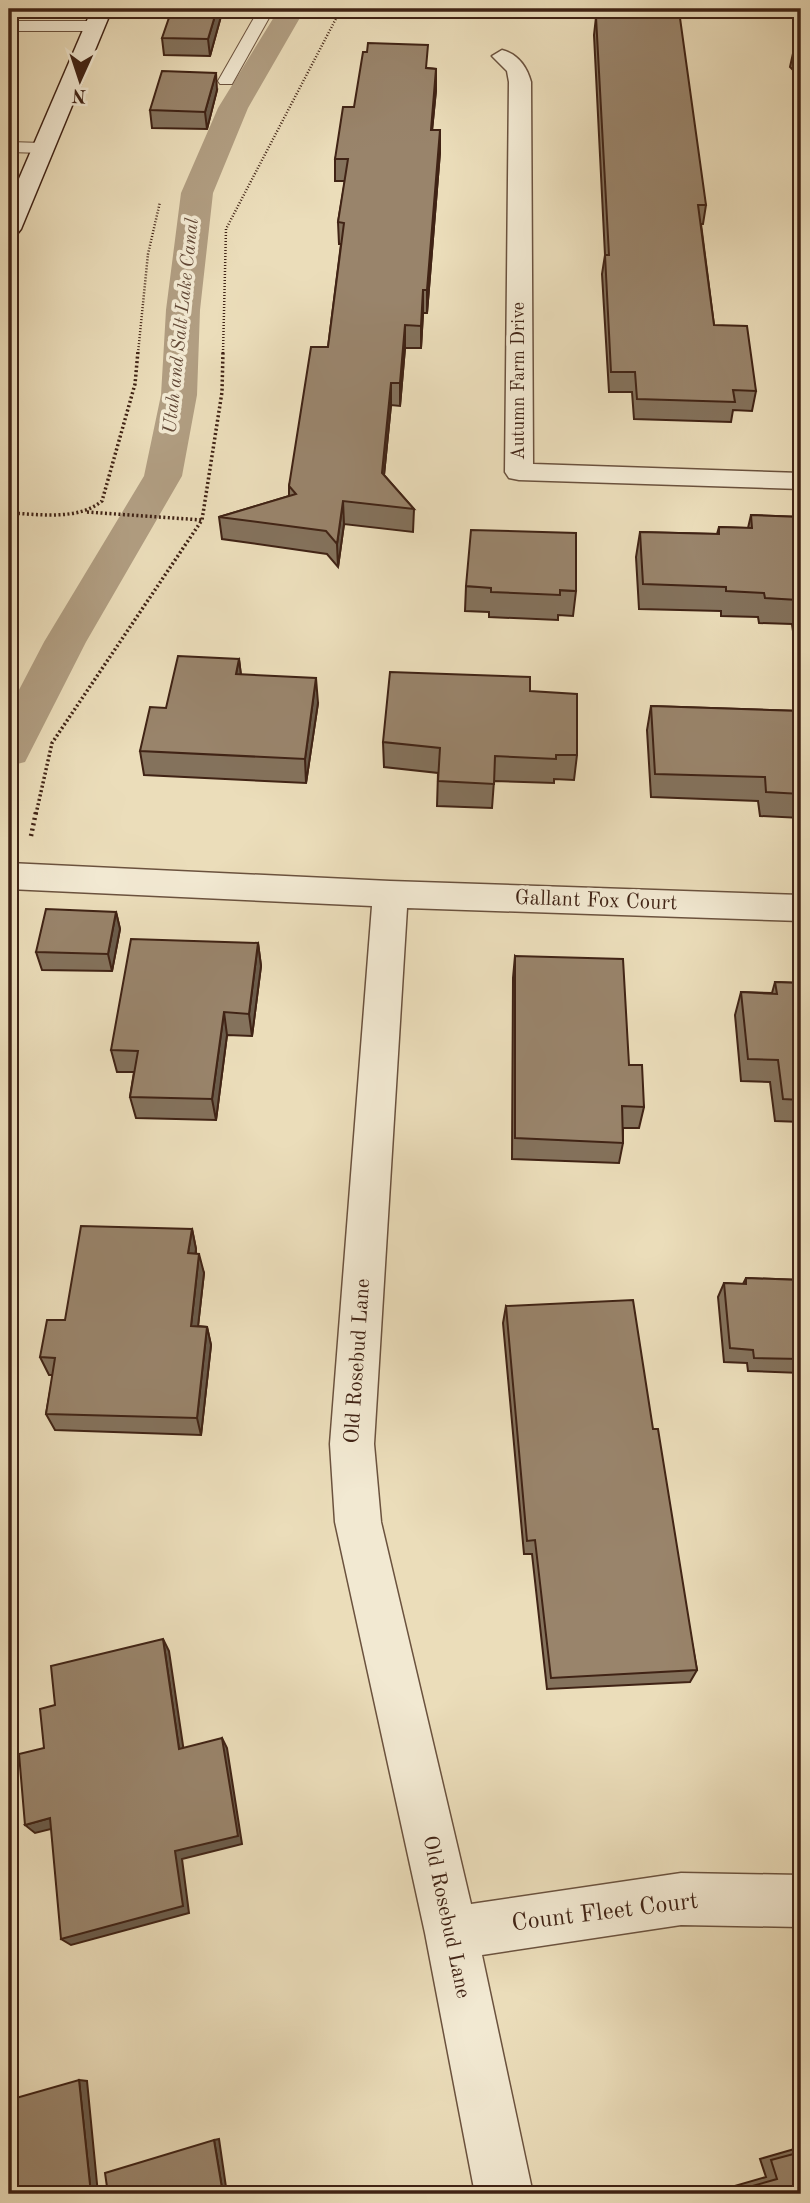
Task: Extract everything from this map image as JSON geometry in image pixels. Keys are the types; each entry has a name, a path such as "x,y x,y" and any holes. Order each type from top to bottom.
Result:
{"street":[{"path":"9,229 98,18"},
{"name":"Autumn Farm Drive","path":"502,56 517,69 520,82 519,472 801,481"},
{"path":"9,876 390,894"},
{"name":"Gallant Fox Court","path":"390,894 801,908"},
{"name":"Old Rosebud Lane","path":"390,894 352,1444 358,1522 451,1933 504,2194"},
{"name":"Count Fleet Court","path":"451,1933 681,1899 801,1901"}],"lane":[{"path":"226,81 267,9"},
{"path":"9,26 98,18"},
{"path":"9,147 43,148"}],"path":[{"path":"30,840 52,743 202,520 222,392 226,229 341,9"},
{"path":"82,512 97,508 102,501 135,384 148,254 160,202"},
{"path":"9,513 82,512 181,521 202,520"}],"building":[{"path":"172,9 217,9 208,39 162,38"},
{"path":"596,17 680,18 706,205 698,205 714,325 747,326 756,391 733,390 735,402 637,399 635,372 611,372 605,255 609,255"},
{"path":"368,43 428,45 426,68 436,69 431,130 440,130 427,290 423,290 421,326 405,325 400,383 391,383 382,473 414,509 343,501 337,544 326,531 219,517 296,494 289,486 311,347 328,347 344,223 338,222 348,159 335,159 343,107 354,107 363,52 367,52"},
{"path":"801,48 801,57 794,49"},
{"path":"162,71 216,73 205,112 150,110"},
{"path":"751,515 801,517 801,621 798,600 765,598 764,593 726,591 726,587 643,584 640,532 719,534 719,527 752,528"},
{"path":"471,530 576,533 576,591 560,590 560,595 491,592 491,588 466,586"},
{"path":"178,656 239,659 236,674 316,678 305,759 140,751 150,707 166,708"},
{"path":"390,672 530,677 530,691 577,694 577,755 556,755 556,759 495,756 494,784 438,781 440,748 383,742"},
{"path":"651,706 801,711 801,794 766,792 765,777 655,774"},
{"path":"46,909 116,912 108,954 36,952"},
{"path":"131,939 258,943 249,1014 224,1012 212,1099 130,1097 138,1051 111,1050"},
{"path":"515,956 623,959 629,1065 642,1065 644,1107 622,1106 623,1143 515,1138"},
{"path":"775,982 801,983 801,1100 783,1099 778,1060 748,1059 741,992 777,994"},
{"path":"81,1226 192,1229 188,1253 199,1254 191,1326 207,1327 197,1418 46,1414 55,1358 40,1357 47,1320 65,1320"},
{"path":"746,1278 801,1280 801,1359 754,1358 753,1350 730,1348 724,1283 746,1284"},
{"path":"633,1300 653,1429 658,1429 697,1670 551,1678 535,1540 527,1541 506,1306"},
{"path":"163,1639 179,1749 222,1738 238,1836 175,1851 183,1906 61,1939 50,1818 25,1825 19,1754 44,1748 40,1709 55,1705 51,1666"},
{"path":"79,2080 91,2194 9,2194 9,2100"},
{"path":"214,2140 223,2194 108,2194 105,2173"},
{"path":"801,2152 801,2194 724,2194 777,2179 771,2160"}],"waterway":[{"name":"Utah and Salt Lake Canal","path":"9,751 65,642 163,476 179,395 183,310 197,193 233,108 292,9"}]}
